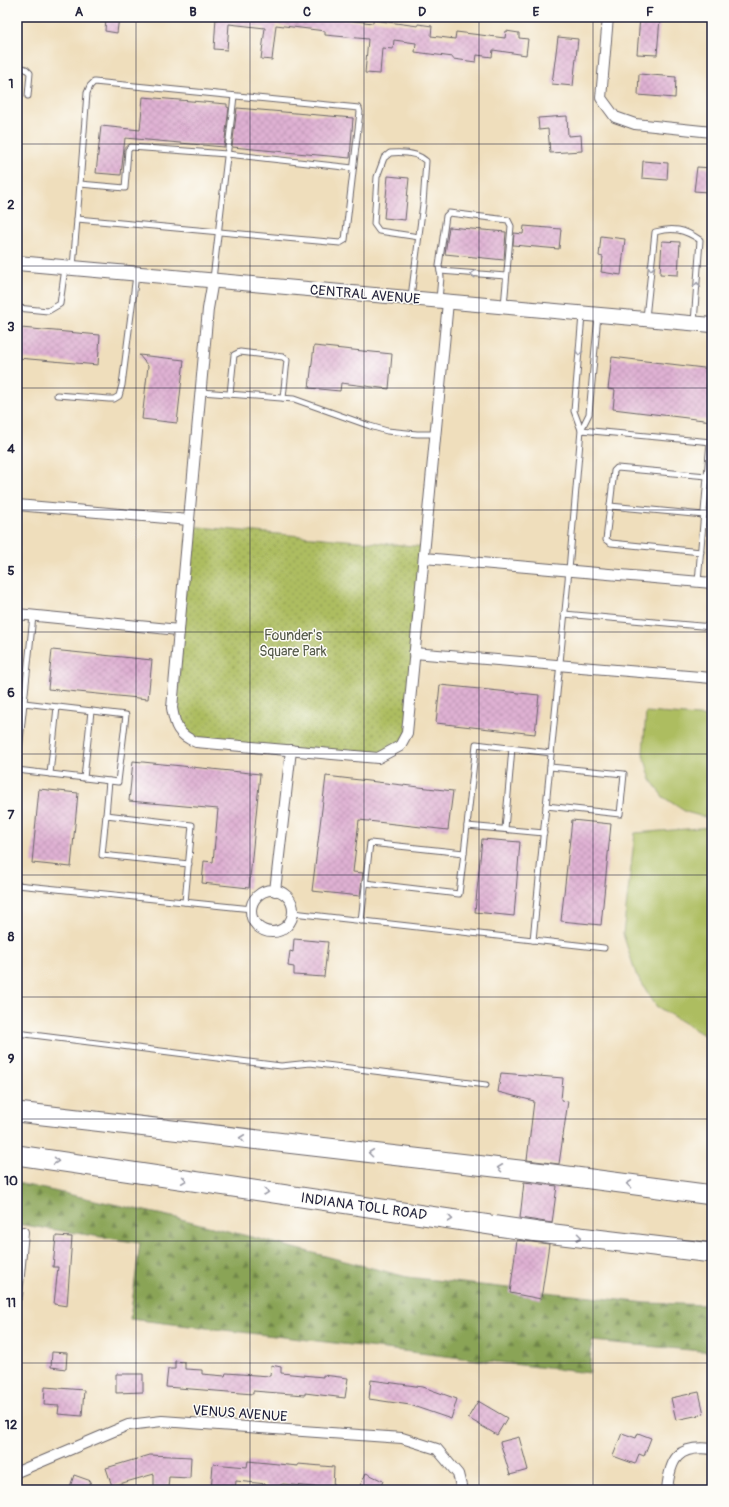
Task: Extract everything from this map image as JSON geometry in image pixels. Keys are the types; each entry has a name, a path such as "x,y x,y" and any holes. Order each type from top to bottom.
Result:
{"highway":[{"path":"17,1112 545,1173 712,1195"},
{"name":"INDIANA TOLL ROAD","path":"17,1155 530,1231 712,1253"},
{"path":"668,1189 712,1191"},
{"path":"663,1247 712,1258"}],"main road":[{"name":"CENTRAL AVENUE","path":"17,263 712,325"}],"street":[{"path":"608,17 601,98 615,117 635,124 712,132"},
{"path":"213,280 208,309 172,708 176,726 185,738 196,742 378,758 400,746 407,733 436,434 444,301"},
{"path":"17,505 189,520"},
{"path":"424,558 712,583"},
{"path":"17,614 179,630"},
{"path":"414,653 712,678"},
{"path":"276,891 291,750"},
{"path":"276,891 286,896 290,901 293,913 292,919 283,929 271,932 264,930 254,922 252,909 253,903 262,893 276,891"},
{"path":"17,1296 23,1232"},
{"name":"VENUS AVENUE","path":"17,1472 128,1425 162,1421 402,1438 437,1449 458,1474 462,1490"},
{"path":"667,1490 670,1468 678,1455 686,1450 694,1448 712,1448"}],"lane":[{"path":"17,66 26,69 30,74 28,96"},
{"path":"17,308 48,311 60,304 69,268 77,219 88,93 90,86 94,82 359,108 360,112 344,240 340,243 77,219"},
{"path":"213,280 234,96"},
{"path":"80,184 125,188 128,150 131,147 227,154 353,168"},
{"path":"411,298 419,237 425,184 426,161 422,156 413,154 401,152 390,153 384,158 377,177 374,224 379,231 419,237"},
{"path":"444,301 439,266 446,216 449,214 508,220 510,226 504,307"},
{"path":"646,319 655,232 668,228 688,232 700,240 694,324"},
{"path":"440,271 506,276"},
{"path":"57,395 109,399 114,399 119,396 122,385 136,274"},
{"path":"581,430 574,411 582,314"},
{"path":"533,940 581,430 589,414 598,315"},
{"path":"230,394 234,355 240,352 283,357 287,360 283,398"},
{"path":"201,392 294,399 387,431 436,434"},
{"path":"581,430 711,442 698,582"},
{"path":"700,552 612,543 606,540 614,471 617,468 707,476"},
{"path":"610,506 704,515"},
{"path":"564,614 712,627"},
{"path":"17,702 24,703 57,707 126,715 118,782 17,771 18,743 24,703 33,616"},
{"path":"50,774 57,707"},
{"path":"84,778 91,711"},
{"path":"365,883 459,894 476,744 551,752"},
{"path":"505,830 512,748"},
{"path":"546,806 620,814 624,774 550,767"},
{"path":"109,781 102,855 189,864"},
{"path":"106,815 192,825 186,902"},
{"path":"467,826 544,833"},
{"path":"361,920 370,843 464,853"},
{"path":"17,885 252,909"},
{"path":"293,913 604,948"},
{"path":"17,1033 282,1066 310,1063 486,1085"}],"green space":[{"name":"Founder's Square Park","path":"188,526 425,547 407,733 400,746 378,758 196,742 176,726"},
{"path":"646,712 712,717 712,817 704,817 686,812 663,797 651,780 643,753"},
{"path":"712,827 712,1040 656,1006 636,974 623,934 635,833"},
{"path":"17,1183 177,1218 407,1277 647,1303 712,1305 712,1352 592,1341 589,1373 130,1319 140,1243 17,1224"}],"building":[{"path":"106,17 119,17 117,33 105,31"},
{"path":"216,17 319,17 373,23 373,20 418,26 418,24 432,26 431,36 455,39 456,32 505,38 506,31 519,33 519,38 528,39 526,55 493,50 492,57 477,55 476,62 453,59 453,57 415,52 416,43 394,40 393,49 382,48 380,74 365,73 368,39 325,35 325,31 276,25 272,60 261,59 265,28 229,24 227,50 214,49"},
{"path":"640,17 660,18 657,55 637,54"},
{"path":"558,37 578,39 573,86 552,84"},
{"path":"639,74 676,77 675,98 638,95"},
{"path":"143,97 227,104 227,107 229,108 224,147 125,138 121,175 96,173 101,126 140,130"},
{"path":"237,108 353,118 350,158 232,147"},
{"path":"567,116 568,136 581,135 582,151 550,153 548,129 539,130 538,118"},
{"path":"643,161 668,163 667,180 642,178"},
{"path":"697,167 712,168 712,188 708,187 708,192 694,191"},
{"path":"388,176 409,178 405,220 384,218"},
{"path":"524,226 561,229 559,249 513,245 514,233 523,234"},
{"path":"449,227 506,232 504,260 445,254"},
{"path":"601,236 625,239 621,275 601,272 603,257 599,256"},
{"path":"662,241 680,242 678,275 660,274"},
{"path":"21,328 100,335 98,365 18,358"},
{"path":"314,346 392,354 389,389 341,383 340,391 309,388"},
{"path":"139,355 184,360 177,423 142,419 148,366"},
{"path":"612,357 712,369 712,421 613,409 615,390 608,389"},
{"path":"52,650 152,660 148,699 48,689"},
{"path":"440,685 539,695 535,734 436,723"},
{"path":"133,761 260,774 249,888 202,883 204,861 213,862 218,809 129,801"},
{"path":"326,776 453,791 448,830 359,820 353,872 363,873 360,896 312,891"},
{"path":"39,789 78,793 71,867 32,863"},
{"path":"572,820 611,824 601,925 561,921"},
{"path":"482,839 520,842 514,916 475,912"},
{"path":"294,939 328,942 324,977 294,975 294,967 288,966 290,951 293,952"},
{"path":"501,1073 563,1078 561,1100 568,1101 559,1164 527,1160 534,1101 498,1092"},
{"path":"524,1182 557,1186 552,1223 520,1218"},
{"path":"56,1236 72,1237 67,1306 54,1304 58,1267 53,1267"},
{"path":"517,1240 549,1244 541,1299 510,1293"},
{"path":"52,1352 67,1353 66,1369 51,1367"},
{"path":"175,1361 185,1362 185,1369 202,1370 202,1374 225,1376 226,1373 270,1376 271,1365 281,1367 281,1373 348,1378 345,1398 305,1393 305,1395 253,1391 253,1394 166,1387 168,1369 175,1369"},
{"path":"116,1374 143,1374 143,1392 116,1393"},
{"path":"371,1380 423,1387 457,1399 451,1419 410,1405 369,1399"},
{"path":"45,1387 84,1390 82,1416 58,1414 59,1406 44,1405"},
{"path":"699,1392 704,1414 676,1420 671,1398"},
{"path":"478,1401 507,1418 497,1435 468,1418"},
{"path":"622,1433 636,1438 638,1433 651,1438 644,1456 639,1454 635,1464 613,1456"},
{"path":"519,1437 528,1470 510,1475 500,1442"},
{"path":"150,1455 191,1457 190,1478 169,1477 168,1488 154,1488 154,1474 112,1486 106,1468"},
{"path":"248,1461 298,1466 298,1464 334,1467 333,1489 283,1484 280,1485 279,1490 266,1490 266,1484 236,1481 235,1490 211,1490 213,1464 247,1467"},
{"path":"366,1473 383,1481 379,1490 358,1490"},
{"path":"74,1475 91,1481 87,1490 69,1490"}]}
